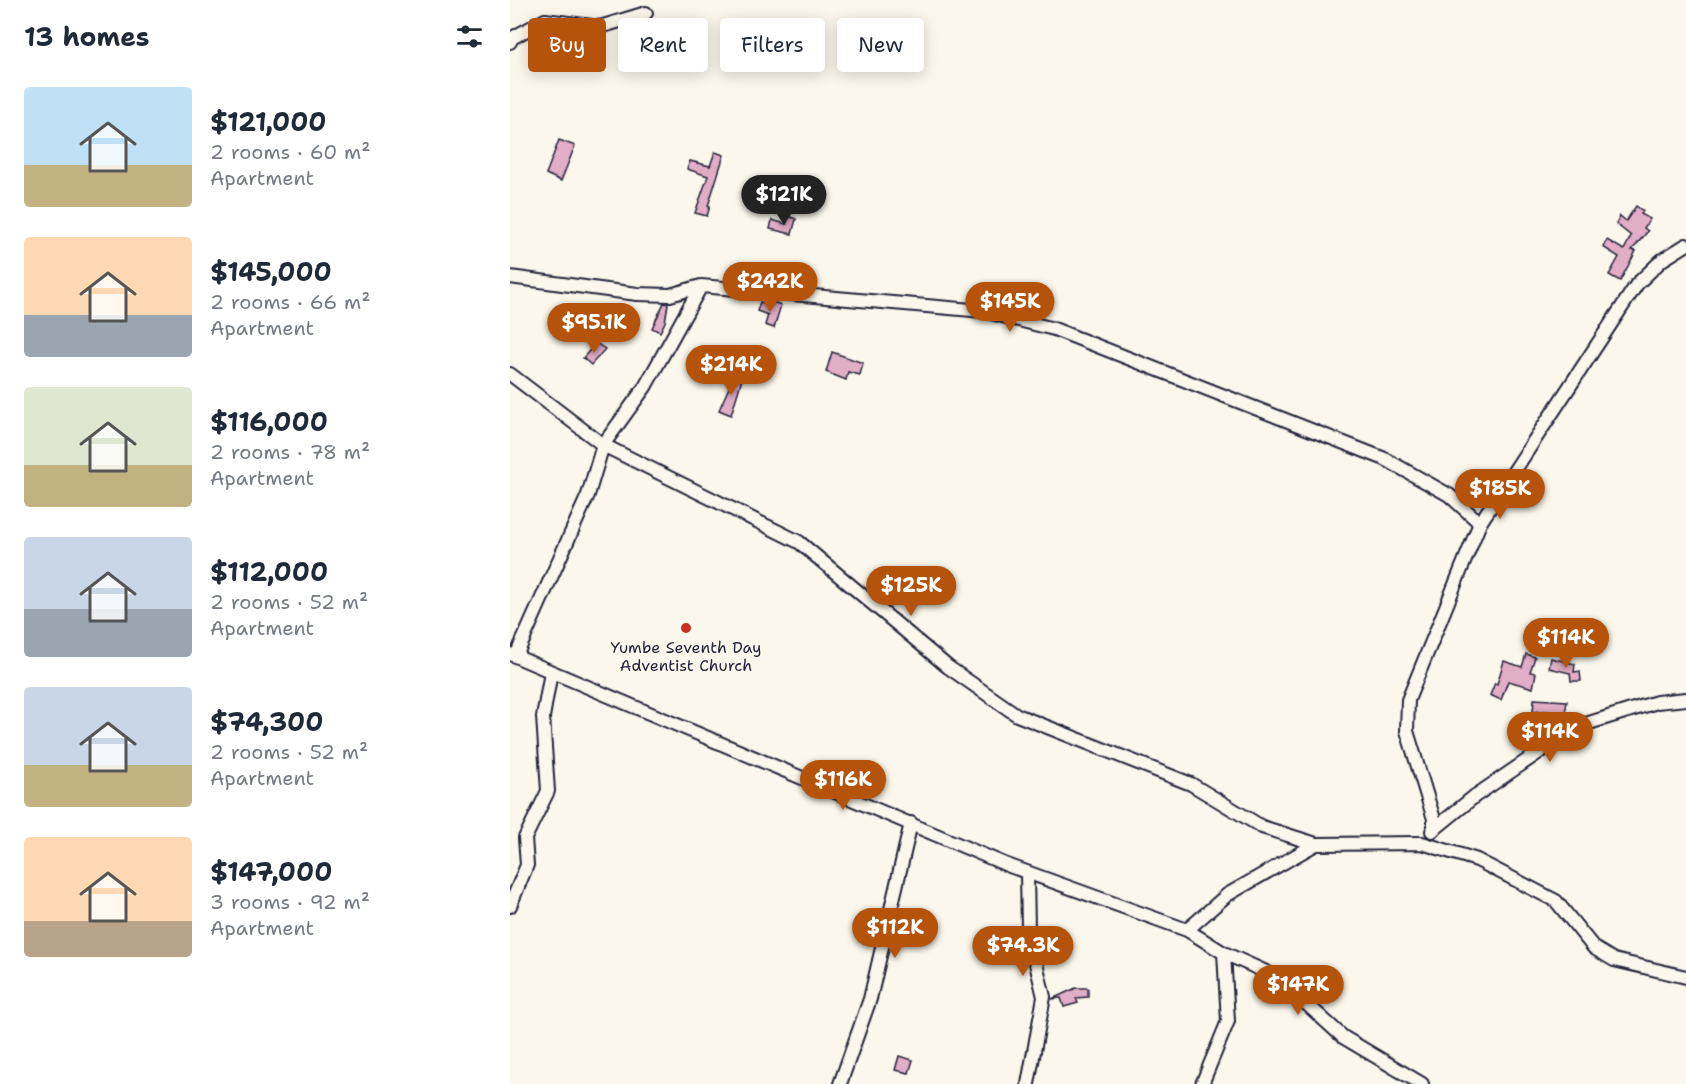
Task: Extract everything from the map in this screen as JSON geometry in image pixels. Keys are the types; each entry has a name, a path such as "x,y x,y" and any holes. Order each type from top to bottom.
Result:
{"street":[{"path":"510,42 512,38 545,20 600,27 646,13"},
{"path":"1434,828 1434,819 1407,731 1408,700 1480,523 1638,284 1662,260 1686,245"},
{"path":"510,277 638,294 670,295 701,286 983,311 1054,329 1385,459 1449,495 1480,523"},
{"path":"701,286 645,387 603,445 584,504 513,655 1027,873 1187,930 1224,953 1277,977 1343,1037 1422,1084"},
{"path":"510,375 603,445 799,542 948,668 1017,715 1191,784 1262,827 1316,844 1422,843 1477,860 1556,901 1594,948 1614,960 1686,977"},
{"path":"510,906 527,865 525,838 548,791 543,717 551,672"},
{"path":"1422,843 1434,828 1475,796 1576,727 1657,702 1686,699"},
{"path":"840,1084 870,999 911,823"},
{"path":"1187,930 1227,895 1316,844"},
{"path":"1027,873 1028,930 1044,997 1028,1084"},
{"path":"1202,1084 1228,1021 1224,953"}],"building":[{"path":"559,140 575,146 561,181 546,174"},
{"path":"715,152 724,155 707,216 695,213 708,176 687,169 690,161 710,166"},
{"path":"1636,206 1643,211 1641,214 1650,219 1644,228 1648,231 1632,250 1636,251 1620,281 1609,275 1619,257 1603,247 1607,240 1624,250 1631,236 1616,224 1620,216 1626,221"},
{"path":"788,216 796,219 792,234 770,229 772,220 786,224"},
{"path":"760,302 772,305 773,302 781,305 774,328 765,325 768,315 757,311"},
{"path":"664,303 668,304 665,322 660,332 652,328"},
{"path":"596,343 605,349 591,365 583,358"},
{"path":"832,352 863,363 860,375 848,372 846,380 826,372"},
{"path":"734,376 742,379 731,415 719,410"},
{"path":"1526,654 1535,657 1530,672 1536,673 1533,688 1508,681 1501,700 1490,695 1495,683 1497,684 1504,661 1522,667"},
{"path":"1551,658 1575,664 1574,672 1580,671 1581,681 1571,681 1570,673 1549,668"},
{"path":"1534,699 1567,701 1565,714 1533,712"},
{"path":"1076,988 1088,988 1088,997 1076,998 1078,1003 1064,1007 1061,998 1052,999"},
{"path":"899,1056 913,1060 909,1073 895,1070"}],"place":[{"name":"Yumbe Seventh Day Adventist Church","path":"686,628"}]}
